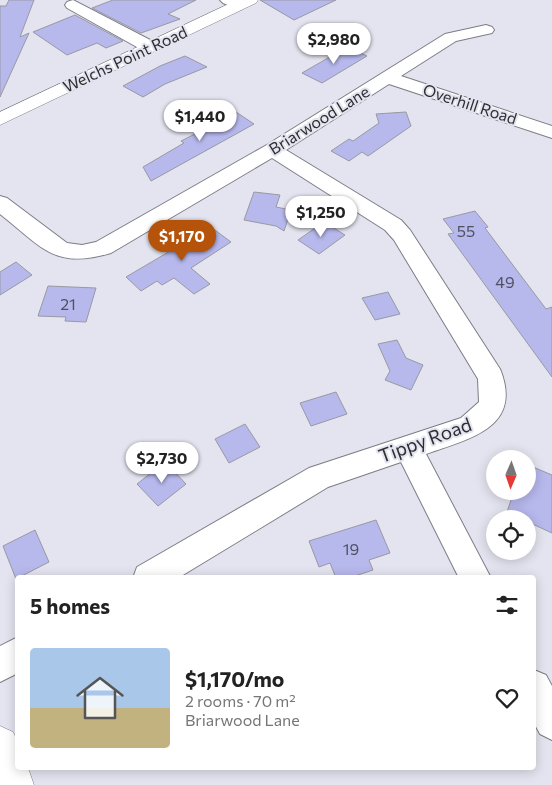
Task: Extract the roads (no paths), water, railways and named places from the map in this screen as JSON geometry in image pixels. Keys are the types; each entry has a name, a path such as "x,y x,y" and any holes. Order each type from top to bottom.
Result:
{"street":[{"name":"Welchs Point Road","path":"0,119 239,2"},
{"path":"73,5 150,47"},
{"name":"Briarwood Lane","path":"0,203 60,250 90,252 115,243 272,150 451,37 486,30"},
{"name":"Overhill Road","path":"387,77 552,132"},
{"name":"Tippy Road","path":"153,575 319,476 470,427 485,417 490,409 494,392 492,381 402,235 393,225 272,150"},
{"path":"408,447 474,575"},
{"path":"0,665 15,656"},
{"path":"536,691 552,722"},
{"path":"0,745 15,785"}]}
